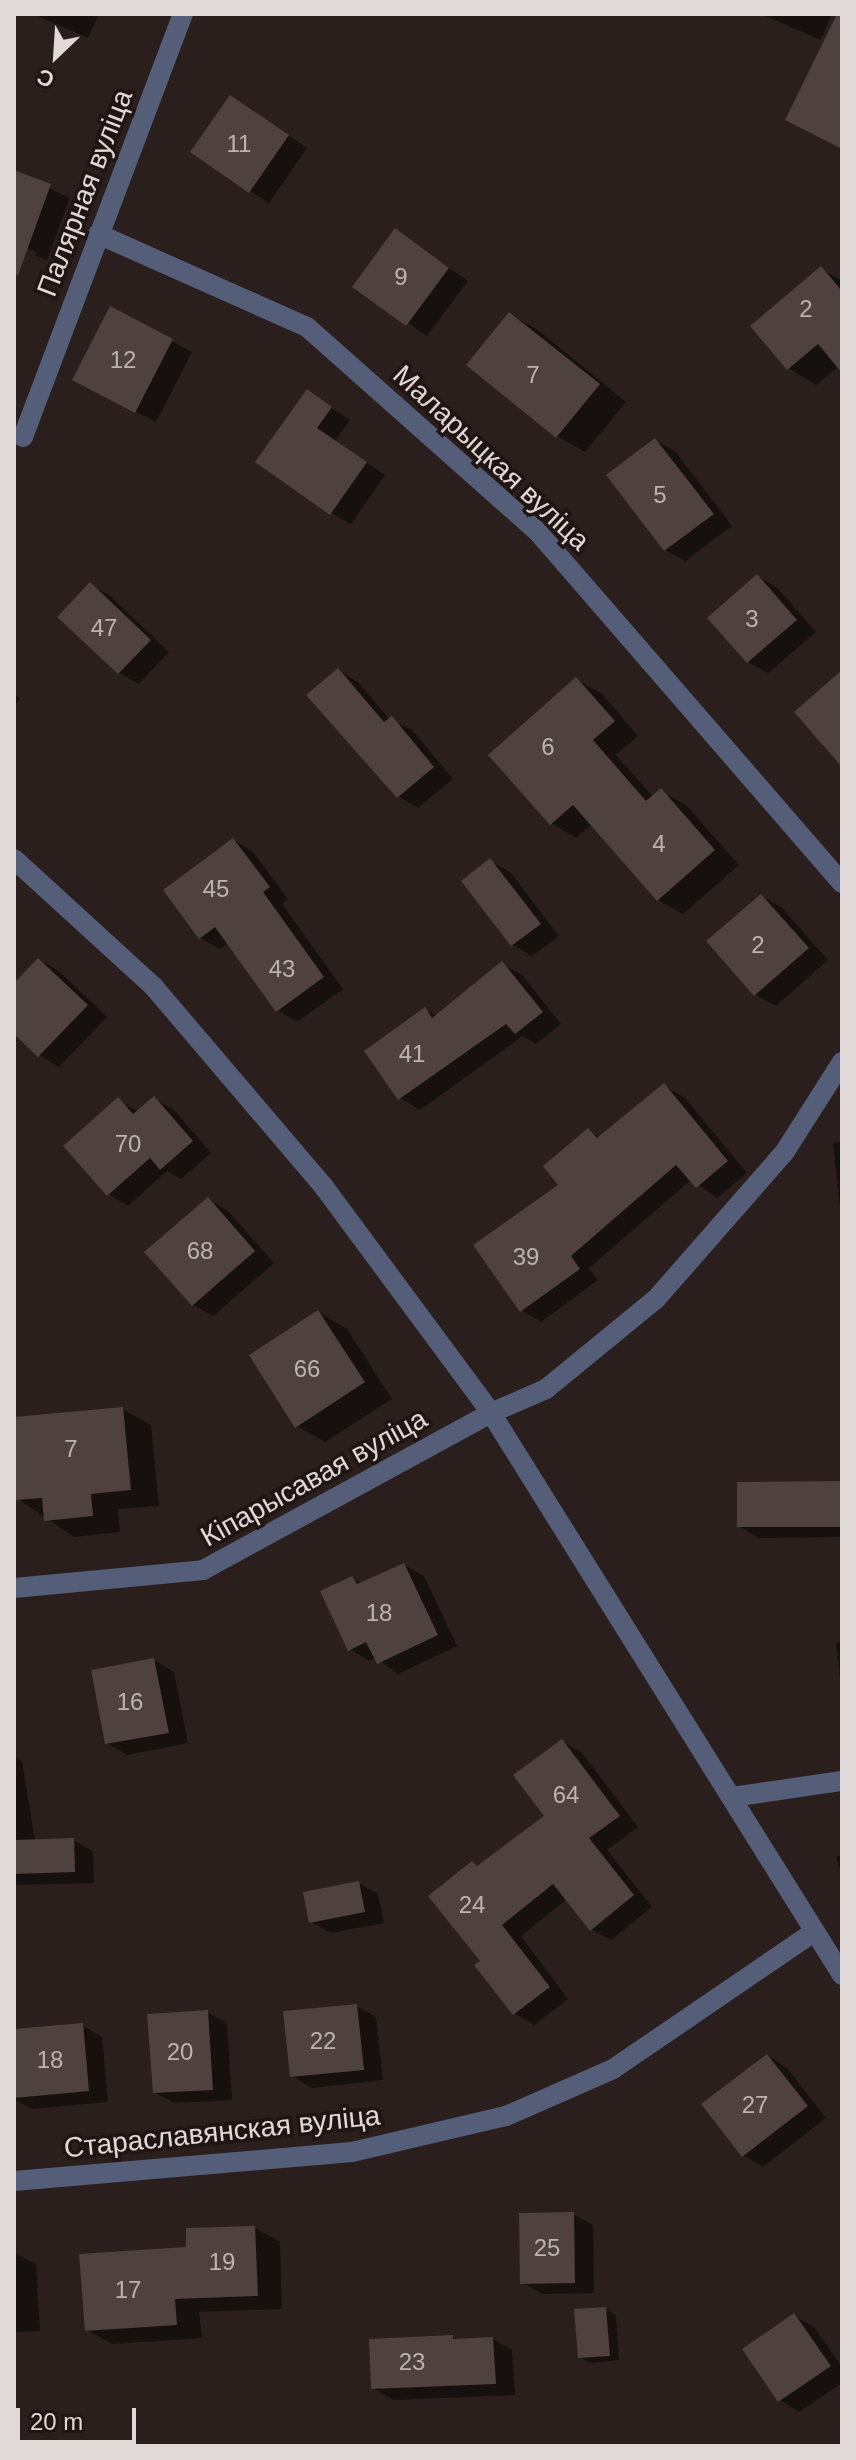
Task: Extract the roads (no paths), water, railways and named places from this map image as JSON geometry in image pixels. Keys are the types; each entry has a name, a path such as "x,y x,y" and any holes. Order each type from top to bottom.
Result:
{"street":[{"name":"Палярная вуліца","path":"23,437 183,14"},
{"name":"Маларыцкая вуліца","path":"98,234 307,327 537,531 842,883"},
{"path":"14,859 153,986 324,1187 491,1413 842,1975"},
{"path":"491,1413 546,1389 656,1299 784,1153 842,1062"},
{"name":"Кіпарысавая вуліца","path":"14,1588 203,1570 491,1413"},
{"path":"732,1797 842,1781"},
{"name":"Стараславянская вуліца","path":"14,2181 352,2152 506,2116 613,2069 814,1932"}]}
